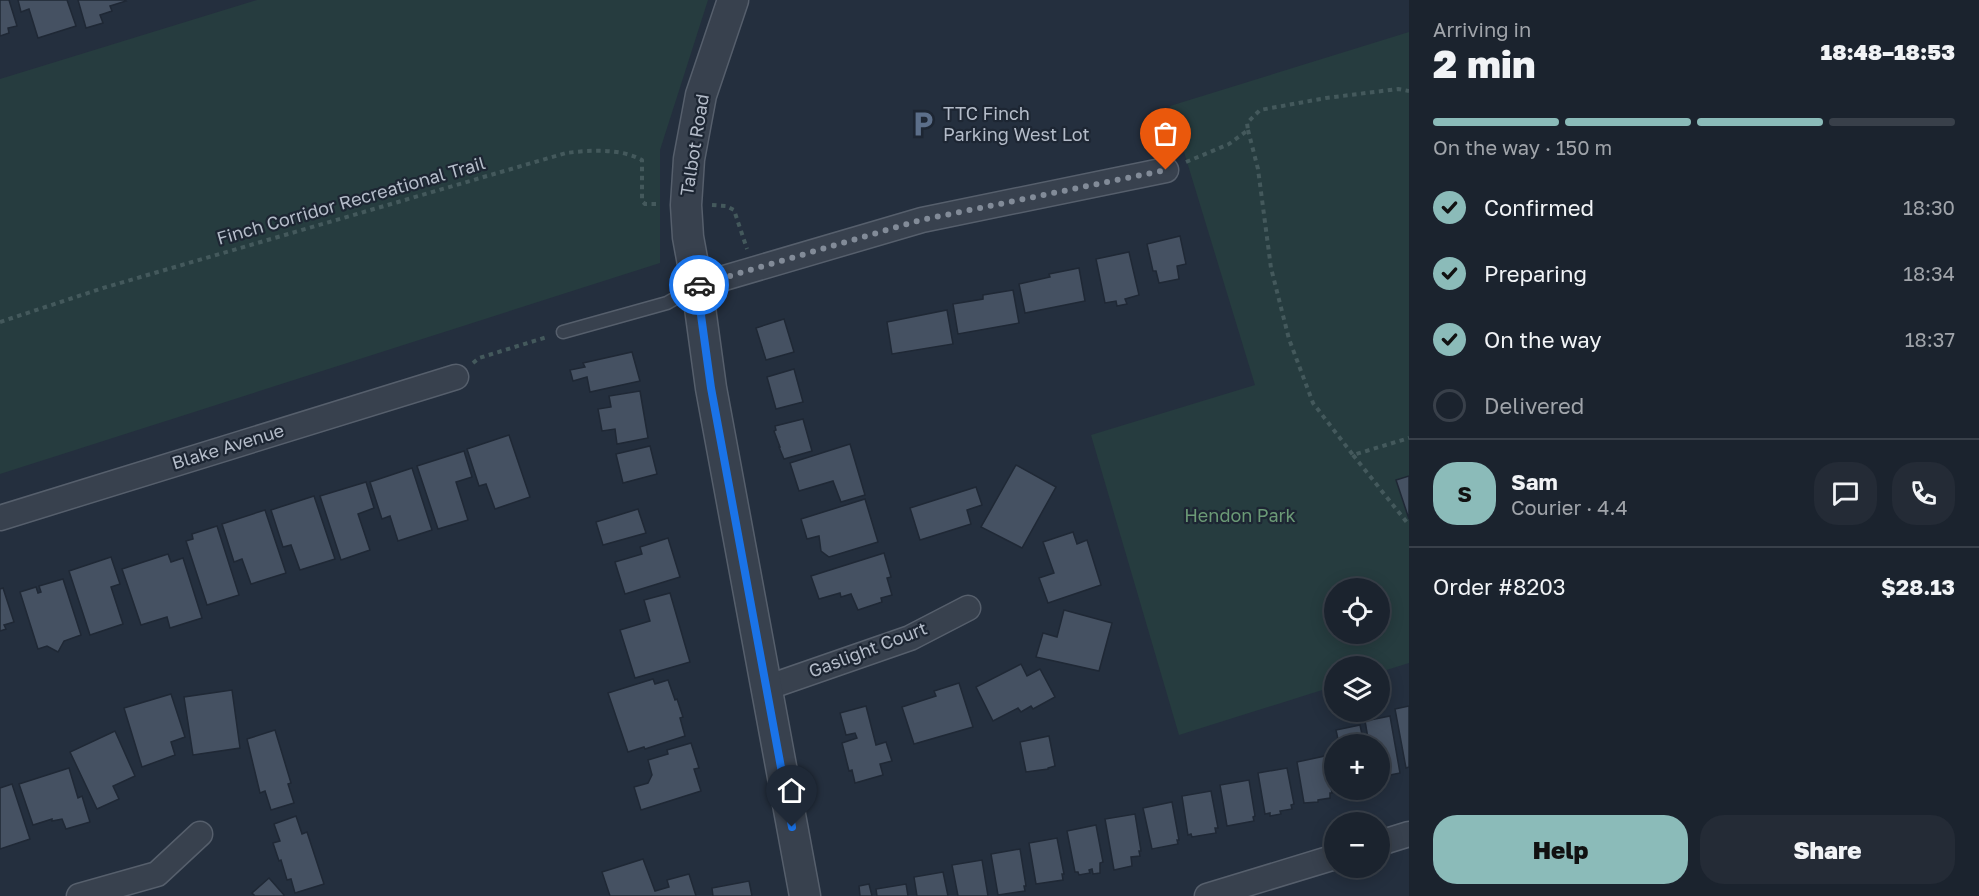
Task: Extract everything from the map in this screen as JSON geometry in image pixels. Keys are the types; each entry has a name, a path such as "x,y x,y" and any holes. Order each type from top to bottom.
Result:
{"street":[{"name":"Talbot Road","path":"733,0 701,95 689,159 686,210 688,237 711,388 805,896"},
{"path":"697,286 921,220 1166,170"},
{"name":"Blake Avenue","path":"0,518 456,376"},
{"name":"Gaslight Court","path":"766,688 910,638 968,608"},
{"path":"79,896 157,874 200,834"},
{"path":"1390,840 1409,834"},
{"path":"1208,896 1324,859"}],"lane":[{"path":"563,332 667,303 697,286"}],"path":[{"path":"1409,91 1398,89 1326,98 1260,110 1247,123 1258,169 1271,268 1289,339 1313,403 1409,525"},
{"path":"1166,170 1229,144 1248,130"},
{"name":"Finch Corridor Recreational Trail","path":"0,322 103,288 566,153 589,150 612,152 642,160 642,201 645,204 662,204"},
{"path":"708,205 726,206 734,210 753,268"},
{"path":"456,376 479,358 563,332"},
{"path":"1353,455 1409,438"}],"green space":[{"path":"257,0 708,0 660,150 660,263 0,474 0,79"},
{"name":"Hendon Park","path":"1409,32 1409,663 1390,669 1390,656 1324,656 1324,689 1179,735 1091,435 1255,385 1170,106"}],"building":[{"path":"0,0 9,0 17,26 8,28 9,33 0,36"},
{"path":"18,0 67,0 76,26 38,38 29,9 21,12"},
{"path":"78,0 126,1 110,6 112,11 100,15 103,23 86,28"},
{"path":"1180,236 1186,264 1177,266 1179,279 1159,283 1156,271 1153,271 1147,244"},
{"path":"1129,252 1139,295 1125,299 1127,304 1117,306 1116,301 1105,303 1096,259"},
{"path":"1079,268 1085,301 1025,313 1019,284 1050,277 1049,274"},
{"path":"1013,290 1019,323 958,334 953,304 983,299 983,295"},
{"path":"947,310 953,344 892,354 887,322"},
{"path":"784,319 794,352 766,360 756,328"},
{"path":"632,352 640,381 590,392 587,377 573,381 570,370 585,367 583,363"},
{"path":"794,369 803,402 776,409 767,377"},
{"path":"640,391 648,438 617,444 615,429 602,431 598,409 611,407 609,396"},
{"path":"803,419 812,451 784,459 774,431 775,426"},
{"path":"509,435 530,497 495,509 486,484 479,486 467,449"},
{"path":"850,444 865,495 841,502 833,481 799,491 790,463"},
{"path":"650,446 657,474 623,483 616,454"},
{"path":"464,451 472,477 456,482 468,520 438,529 417,466"},
{"path":"1016,465 1056,487 1022,548 981,527"},
{"path":"412,468 432,530 398,541 390,516 382,519 370,482"},
{"path":"1409,476 1409,519 1396,480"},
{"path":"366,482 374,508 358,514 370,550 341,560 320,496"},
{"path":"976,487 982,505 967,510 971,524 920,540 910,508"},
{"path":"314,496 335,559 300,570 291,545 283,547 271,510"},
{"path":"865,499 878,542 829,557 821,551 819,536 807,539 801,519"},
{"path":"638,509 646,533 603,545 596,522"},
{"path":"265,510 286,573 251,584 242,559 234,562 222,524"},
{"path":"217,526 239,595 207,605 186,541 193,539 192,534"},
{"path":"1073,532 1077,544 1087,540 1101,585 1048,603 1039,578 1054,573 1043,542"},
{"path":"668,538 680,577 625,594 615,562 642,554 640,547"},
{"path":"884,553 891,577 887,578 892,595 881,598 882,602 858,610 851,594 841,597 840,593 819,599 811,576"},
{"path":"168,554 171,562 183,558 202,618 170,628 167,617 141,625 122,569"},
{"path":"111,557 120,584 111,587 123,624 90,635 69,571"},
{"path":"63,579 81,635 64,641 58,652 47,646 38,649 20,592 36,587 38,593 41,592 39,586"},
{"path":"3,588 14,622 4,625 6,629 0,631 0,589"},
{"path":"670,593 690,662 635,678 620,630 650,621 644,600"},
{"path":"1064,610 1112,623 1099,671 1036,657 1043,633 1057,637"},
{"path":"1021,664 1027,676 1040,669 1055,697 1033,709 1031,706 1021,712 1018,708 993,721 976,687"},
{"path":"653,679 655,684 668,680 683,717 680,718 685,736 628,752 608,693"},
{"path":"959,683 973,727 914,744 902,707 936,696 934,691"},
{"path":"232,690 240,748 193,755 184,697"},
{"path":"171,694 185,737 171,742 175,755 142,767 124,708"},
{"path":"866,706 876,745 886,742 892,761 880,764 883,775 855,783 852,770 849,771 842,743 857,738 855,733 846,735 840,713"},
{"path":"1409,706 1409,767 1406,768 1395,709"},
{"path":"1390,716 1400,773 1390,775 1390,734 1367,734 1365,722 1390,722"},
{"path":"1360,725 1362,734 1337,734 1336,730"},
{"path":"275,730 291,783 288,784 294,803 271,810 265,791 260,793 247,739"},
{"path":"115,731 135,776 113,786 119,799 97,809 70,752"},
{"path":"1049,736 1055,766 1026,772 1020,742"},
{"path":"691,743 699,768 694,769 701,791 641,810 634,787 648,783 652,775 648,760 668,754 667,750"},
{"path":"1324,756 1324,799 1304,803 1297,762"},
{"path":"69,768 78,798 82,796 90,822 66,829 62,819 52,821 52,819 33,825 19,784"},
{"path":"1287,768 1294,804 1291,805 1292,809 1280,811 1281,814 1270,816 1270,813 1265,814 1258,773"},
{"path":"1249,780 1254,821 1227,826 1220,785"},
{"path":"12,784 30,839 0,849 0,788"},
{"path":"1211,791 1218,828 1215,828 1216,833 1192,837 1191,834 1188,835 1182,796"},
{"path":"1172,802 1178,844 1152,849 1143,808"},
{"path":"1135,814 1140,856 1131,857 1132,866 1114,870 1105,819"},
{"path":"296,816 302,834 307,832 324,884 295,893 291,879 287,880 273,843 280,841 274,824"},
{"path":"1096,825 1103,862 1100,863 1100,873 1093,874 1092,869 1089,870 1090,873 1079,875 1075,872 1067,831"},
{"path":"1057,838 1064,874 1062,874 1063,880 1036,884 1029,843"},
{"path":"1020,849 1025,891 998,895 991,854"},
{"path":"643,859 655,891 669,887 667,880 689,874 696,896 610,896 602,872"},
{"path":"982,860 988,896 958,896 952,865"},
{"path":"943,872 948,896 917,896 914,877"},
{"path":"269,878 284,896 255,896 252,893"},
{"path":"749,881 752,896 713,896 712,888"},
{"path":"869,884 872,896 860,896 859,886"},
{"path":"906,884 908,896 877,896 876,889"}],"way so far":[{"path":"699,285 921,220 1166,170"}],"place":[{"name":"TTC Finch Parking West Lot","path":"923,124"}],"route":[{"path":"699,285 697,286 711,388 792,827"}]}
